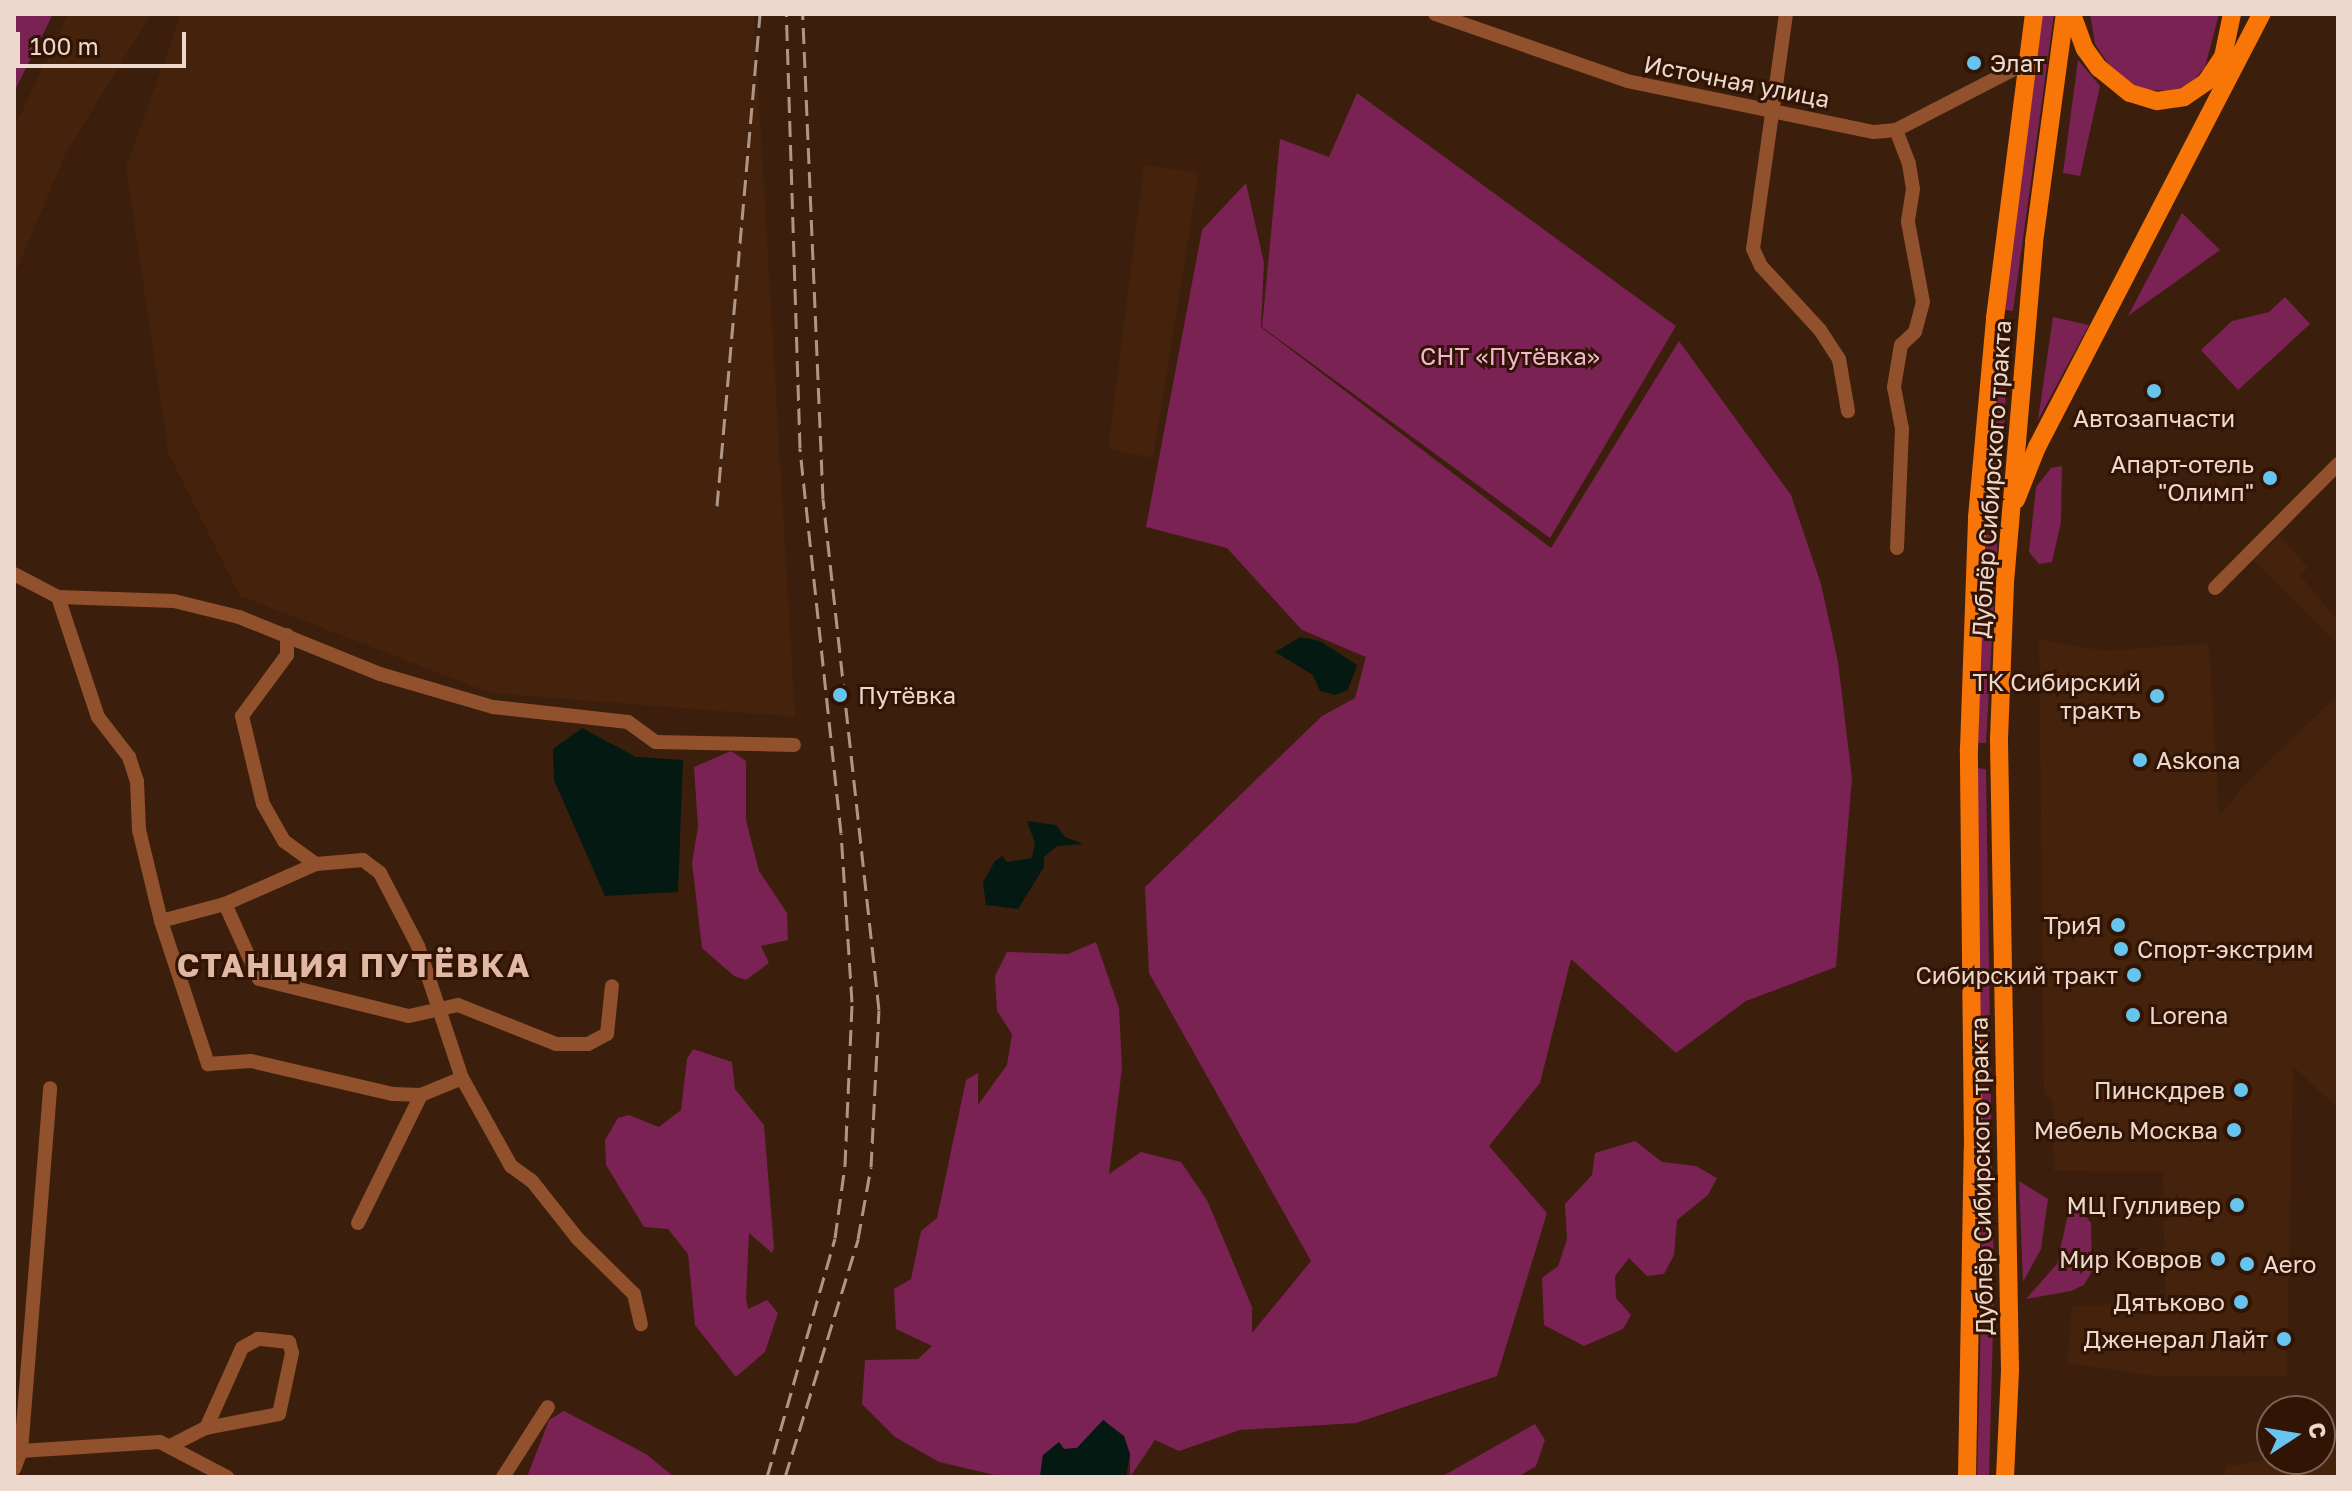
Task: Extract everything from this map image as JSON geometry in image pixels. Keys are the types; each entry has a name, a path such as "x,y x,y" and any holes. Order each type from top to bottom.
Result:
{"main road":[{"name":"Дублёр Сибирского тракта","path":"1967,1477 1973,1162 1969,749 1977,517 2026,63 2034,14"},
{"name":"Дублёр Сибирского тракта","path":"2005,1477 2010,1371 1999,739 2010,517 2034,242 2065,14"},
{"path":"2072,14 2085,49 2099,68 2130,93 2157,101 2184,97 2206,82 2223,57 2232,14"},
{"path":"2010,517 2037,447 2261,14"}],"street":[{"name":"Источная улица","path":"1435,14 1627,81 1874,132 1900,128"},
{"path":"1786,14 1775,111 1753,249 1761,266 1820,330 1839,359 1848,411"},
{"path":"1897,548 1902,429 1894,387 1901,345 1915,332 1923,302 1908,222 1913,189 1900,128 2026,63"},
{"path":"2215,588 2338,464"},
{"path":"14,574 58,597 174,601 287,635 380,674 493,707 628,722 656,742 794,745"},
{"path":"58,597 98,717 129,757 137,781 139,830 161,921 208,1064 251,1061 393,1094 421,1095 462,1078"},
{"path":"287,635 287,655 242,716 263,804 284,841 316,864"},
{"path":"161,921 225,904 316,864 363,860 380,873 418,946 462,1078 511,1166 532,1181 578,1239 634,1294 641,1324"},
{"path":"225,904 259,979 409,1016 458,1005 556,1044 588,1044 607,1034 612,986"},
{"path":"14,1469 21,1451 50,1088"},
{"path":"358,1223 421,1095"},
{"path":"172,1445 206,1428 279,1414 292,1353 289,1342 258,1339 242,1348 206,1428"},
{"path":"503,1477 548,1407"},
{"path":"21,1451 133,1442 172,1445 227,1477"}],"shaded area":[{"path":"68,14 151,14 65,155 14,276 14,128"},
{"path":"181,14 754,14 795,717 490,693 240,596 168,452 126,167"},
{"path":"1144,165 1199,173 1153,458 1108,449"},
{"path":"2280,536 2308,568 2300,575 2338,621 2338,645 2252,559"},
{"path":"1300,637 1320,641 1357,665 1348,690 1335,695 1320,691 1313,675 1275,652"},
{"path":"2039,639 2105,651 2209,643 2219,816 2246,783 2338,695 2338,1109 2293,1066 2287,1376 2155,1376 2067,1363 2072,1306 2165,1304 2163,1172 2054,1171 2052,1099 2044,1094"},
{"path":"582,728 636,757 683,760 678,892 605,896 554,780 553,749"},
{"path":"1027,821 1056,825 1065,837 1083,844 1057,846 1044,857 1044,867 1018,909 986,905 983,882 995,861 1002,856 1007,862 1032,858 1035,843"},
{"path":"1103,1420 1124,1436 1130,1454 1126,1477 1040,1477 1043,1455 1059,1442 1064,1449 1077,1448"},
{"path":"2336,1446 2338,1477 2225,1477 2226,1467 2256,1461 2256,1475 2336,1475"}],"green space":[{"path":"14,14 53,14 14,92"},
{"path":"2041,14 2054,14 2013,311 2004,310"},
{"path":"2090,14 2219,14 2205,67 2191,83 2174,91 2146,90 2116,76 2095,44"},
{"path":"2078,60 2100,86 2080,176 2063,173"},
{"name":"СНТ «Путёвка»","path":"1357,93 1676,326 1550,538 1262,327 1280,139 1329,157"},
{"path":"1246,183 1264,263 1261,327 1551,548 1679,341 1791,495 1821,584 1838,662 1852,778 1836,967 1746,1001 1676,1053 1571,959 1540,1083 1489,1146 1547,1213 1497,1376 1356,1423 1240,1430 1179,1451 1155,1440 1130,1477 1130,1455 1104,1420 1077,1448 1064,1449 1059,1443 1043,1455 1040,1477 1003,1477 939,1462 895,1437 862,1404 865,1360 918,1359 932,1346 896,1329 894,1289 911,1279 921,1231 937,1218 966,1080 978,1073 978,1105 1007,1065 1012,1034 997,1011 995,976 1007,952 1068,954 1096,942 1119,1008 1122,1068 1109,1174 1141,1152 1181,1162 1207,1200 1252,1307 1252,1333 1311,1261 1149,973 1145,887 1322,716 1355,698 1366,657 1302,630 1227,548 1146,527 1202,230"},
{"path":"2182,213 2220,250 2128,316"},
{"path":"2285,297 2310,324 2238,390 2201,350 2232,321 2269,312"},
{"path":"2053,317 2089,325 2038,420"},
{"path":"1997,373 2007,373 1986,743 1975,743 1982,564"},
{"path":"2062,466 2061,522 2052,562 2039,564 2029,552 2036,487 2051,468"},
{"path":"731,751 746,761 746,820 759,871 787,913 788,940 761,946 769,963 746,980 734,976 702,948 692,863 698,827 694,767"},
{"path":"1975,768 1986,769 1994,1292 1989,1477 1977,1477 1982,1274"},
{"path":"693,1049 732,1062 735,1089 764,1125 774,1248 772,1253 749,1233 746,1298 748,1309 767,1300 778,1313 765,1352 736,1377 695,1325 688,1254 668,1229 644,1227 606,1165 605,1140 618,1118 629,1115 659,1127 681,1110 687,1059"},
{"path":"1635,1141 1662,1162 1696,1166 1717,1178 1708,1195 1677,1220 1674,1255 1664,1274 1647,1276 1629,1258 1615,1276 1616,1298 1631,1315 1623,1329 1584,1346 1544,1325 1542,1278 1558,1266 1567,1239 1565,1204 1592,1175 1595,1153"},
{"path":"2019,1181 2048,1199 2041,1249 2023,1282"},
{"path":"2070,1205 2080,1208 2091,1223 2092,1271 2084,1285 2071,1291 2026,1299 2057,1264"},
{"path":"564,1411 646,1454 674,1477 527,1477 549,1420"},
{"path":"1535,1424 1545,1440 1536,1466 1518,1477 1441,1477"}],"railway":[{"path":"717,506 760,14"},
{"path":"767,1477 835,1238 845,1165 852,1002 841,833 800,448 786,14"},
{"path":"785,1477 858,1239 871,1167 879,1010 823,499 803,14"}],"place":[{"name":"Элат","path":"1974,63"},
{"name":"Автозапчасти","path":"2154,391"},
{"name":"Апарт-отель \"Олимп\"","path":"2270,478"},
{"name":"Путёвка","path":"840,695"},
{"name":"ТК Сибирский трактъ","path":"2157,696"},
{"name":"Askona","path":"2140,760"},
{"name":"ТриЯ","path":"2118,925"},
{"name":"Спорт-экстрим","path":"2121,949"},
{"name":"Сибирский тракт","path":"2134,975"},
{"name":"Lorena","path":"2133,1015"},
{"name":"Пинскдрев","path":"2241,1090"},
{"name":"Мебель Москва","path":"2234,1130"},
{"name":"МЦ Гулливер","path":"2237,1205"},
{"name":"Мир Ковров","path":"2218,1259"},
{"name":"Aero","path":"2247,1264"},
{"name":"Дятьково","path":"2241,1302"},
{"name":"Дженерал Лайт","path":"2284,1339"}],"district":[{"name":"СТАНЦИЯ ПУТЁВКА","path":"354,965"}]}
